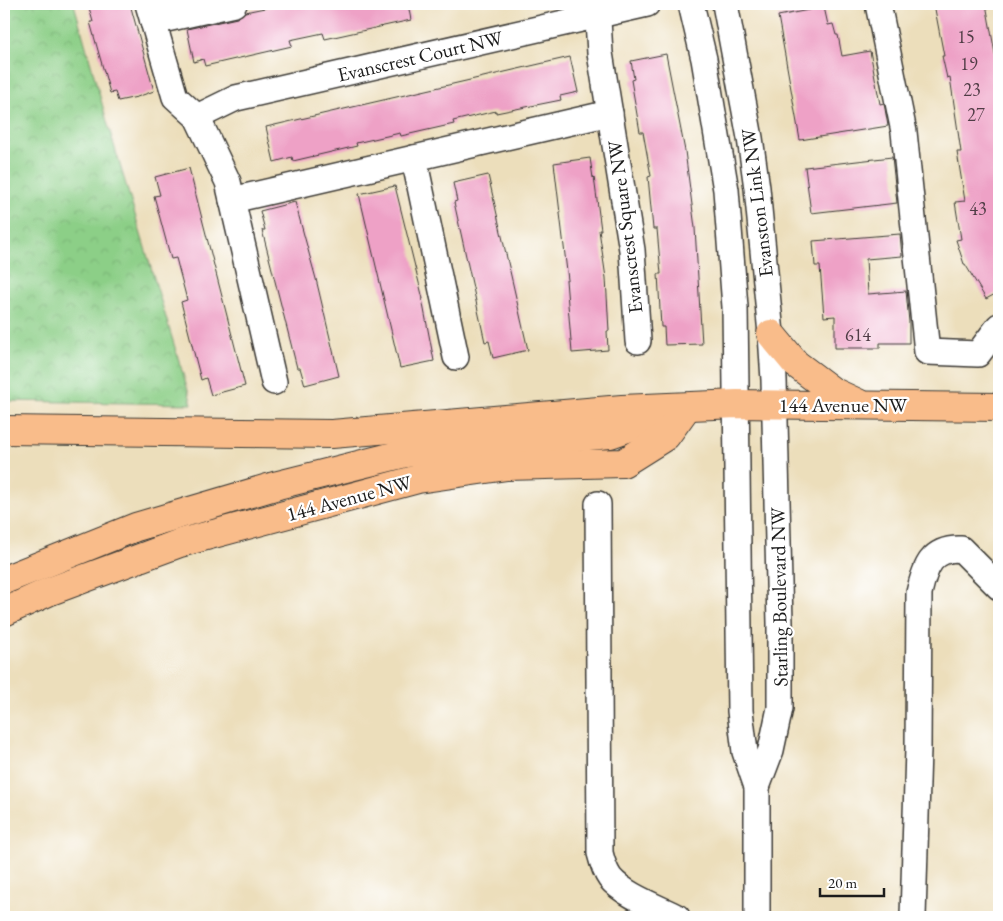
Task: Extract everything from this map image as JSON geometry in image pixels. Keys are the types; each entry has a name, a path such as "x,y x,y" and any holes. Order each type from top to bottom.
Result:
{"main road":[{"path":"771,334 796,364 832,391 861,405"},
{"name":"144 Avenue NW","path":"4,430 332,434 622,409 737,404 999,407"},
{"name":"144 Avenue NW","path":"4,580 136,527 278,485 406,453 610,434 687,407"},
{"name":"144 Avenue NW","path":"4,612 48,592 180,543 418,479 507,466 623,463 666,436 687,407"}],"street":[{"path":"234,4 150,13 175,96 197,117 228,182 274,382"},
{"name":"Evanscrest Court NW","path":"197,117 236,98 597,10 646,4"},
{"name":"Evanston Link NW","path":"691,4 704,59 726,190 735,307 737,404"},
{"name":"Evanston Link NW","path":"724,4 751,147 771,334 775,405"},
{"path":"878,4 904,132 927,352 978,354 999,326"},
{"name":"Evanscrest Square NW","path":"597,10 600,53 632,250 638,341"},
{"name":"Evanscrest Square NW","path":"232,200 610,113"},
{"path":"414,158 456,357"},
{"name":"Starling Boulevard NW","path":"737,404 740,711 744,752 757,787 757,917"},
{"name":"Starling Boulevard NW","path":"757,787 771,750 780,708 780,614 775,405"},
{"path":"598,504 600,853 609,877 621,888 677,917"},
{"path":"913,917 918,749 919,593 922,578 937,554 947,549 961,550 999,587"}],"green space":[{"path":"4,4 74,4 108,125 192,404 4,401"}],"building":[{"path":"88,4 130,4 154,91 118,101 115,92 110,93 90,22 93,22"},
{"path":"284,4 408,4 411,20 325,39 323,33 290,40 292,46 205,66 203,59 194,62 187,29 237,18 245,12"},
{"path":"934,4 986,4 996,59 999,78 999,292 986,299 964,264 956,240 961,239 955,202 965,201 957,152 961,152 950,77 947,78 942,56 944,56"},
{"path":"824,7 828,25 833,24 836,35 838,35 842,56 870,51 880,104 884,103 888,126 800,140 778,16"},
{"path":"666,54 685,151 695,228 702,344 665,345 664,327 661,327 658,274 661,274 657,229 653,229 648,177 651,176 643,132 640,132 631,80 634,79 631,61"},
{"path":"570,57 578,92 560,96 561,100 496,113 496,111 453,121 454,124 401,136 400,133 356,143 357,146 293,161 292,157 274,162 266,127"},
{"path":"892,157 897,203 811,213 805,167"},
{"path":"590,158 606,278 609,331 607,331 608,350 572,353 566,280 568,280 554,163"},
{"path":"189,168 245,386 211,395 206,378 201,380 181,302 187,300 176,258 171,259 154,196 160,195 155,177"},
{"path":"488,175 528,350 493,358 489,341 485,342 454,202 457,201 453,183"},
{"path":"395,186 423,299 434,361 400,368 359,194"},
{"path":"295,202 339,376 305,385 300,368 297,368 262,230 265,230 260,211"},
{"path":"900,234 902,256 866,259 868,294 906,291 909,343 880,343 880,348 835,348 835,316 824,317 820,266 815,266 813,241"}]}
